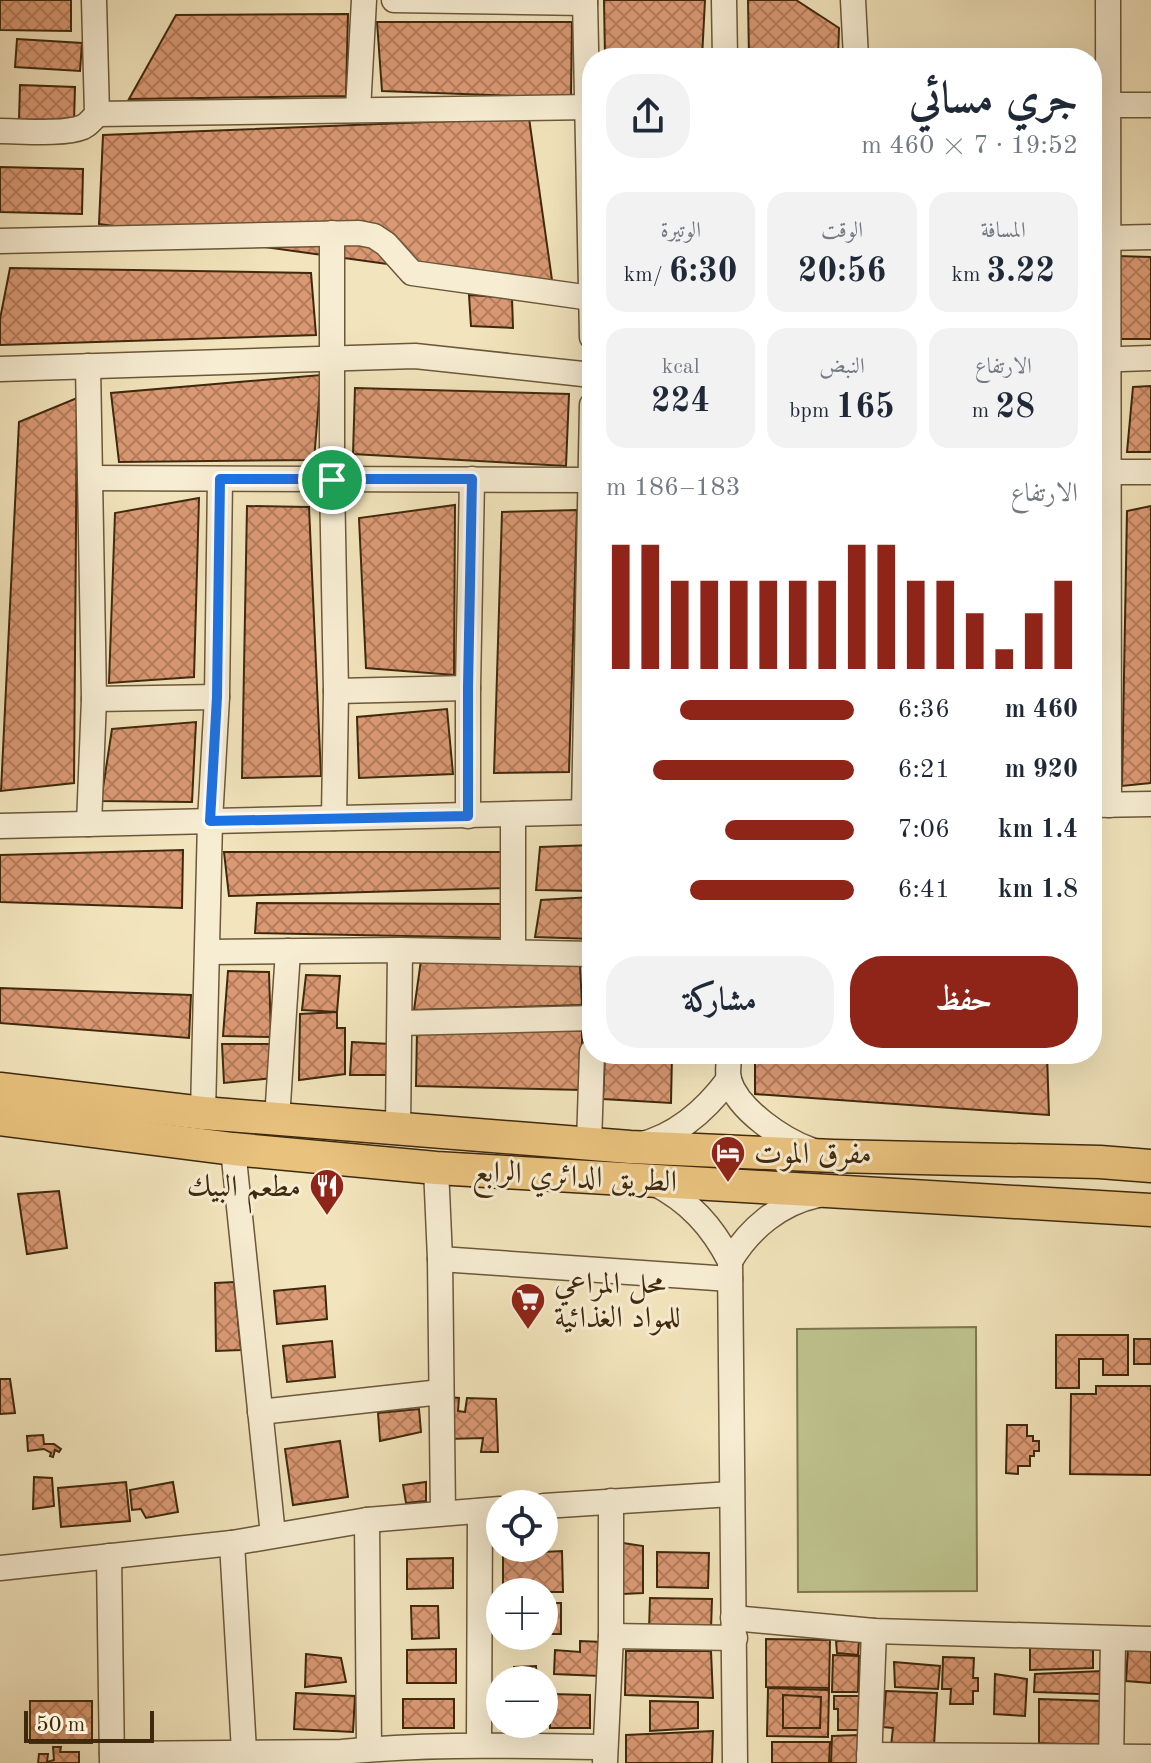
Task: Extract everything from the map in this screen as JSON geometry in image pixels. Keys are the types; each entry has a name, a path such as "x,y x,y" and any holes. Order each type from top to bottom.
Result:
{"main road":[{"name":"الطريق الدائري الرابع","path":"0,1089 203,1113 630,1147 1151,1166"},
{"name":"الطريق الدائري الرابع","path":"0,1119 233,1149 436,1168 1151,1210"}],"street":[{"path":"0,131 79,128 87,125 97,114 94,0"},
{"path":"358,110 364,0"},
{"path":"394,0 585,1 587,48"},
{"path":"724,0 725,48"},
{"path":"853,0 855,48"},
{"path":"1102,79 1108,0"},
{"path":"1102,105 1151,105"},
{"path":"97,114 582,107"},
{"path":"1102,213 1107,238 1102,325"},
{"path":"332,233 336,691 334,818"},
{"path":"0,241 359,233 374,236 386,244 412,273 582,297"},
{"path":"1107,238 1151,237"},
{"path":"0,369 415,356 582,374"},
{"path":"1102,360 1151,358"},
{"path":"88,366 94,699 89,824"},
{"path":"1102,472 1151,472"},
{"path":"90,478 582,480"},
{"path":"203,1113 210,821 217,697 220,479"},
{"path":"468,816 472,479"},
{"path":"336,691 468,688"},
{"path":"94,699 217,697"},
{"path":"1102,805 1151,804"},
{"path":"0,826 582,812"},
{"path":"513,814 513,952"},
{"path":"208,952 400,950 582,954"},
{"path":"398,1128 400,950"},
{"path":"277,1119 288,951"},
{"path":"400,1023 582,1018"},
{"path":"589,1144 592,1064"},
{"path":"729,1064 729,1079 747,1107 772,1130 801,1146 833,1156"},
{"path":"630,1147 662,1137 691,1120 712,1101 729,1079"},
{"path":"233,1149 273,1535"},
{"path":"436,1168 443,1513"},
{"path":"648,1180 688,1204 705,1221 719,1240 730,1270 735,1763"},
{"path":"730,1270 748,1235 772,1214 812,1196 834,1193"},
{"path":"440,1259 730,1270"},
{"path":"260,1412 441,1392"},
{"path":"558,1505 731,1494"},
{"path":"109,1556 112,1758 244,1751 342,1757 369,1749 479,1745 605,1755 611,1636 611,1501"},
{"path":"0,1568 232,1543 367,1520 486,1510"},
{"path":"367,1520 369,1749"},
{"path":"232,1543 244,1751"},
{"path":"479,1745 488,1562"},
{"path":"611,1636 734,1628 1151,1639"},
{"path":"874,1631 869,1759 1111,1760 1151,1757"},
{"path":"1111,1760 1113,1639"}],"green space":[{"path":"976,1327 977,1591 798,1592 797,1329"}],"building":[{"path":"0,0 71,0 71,31 0,30"},
{"path":"604,0 705,0 703,48 605,48"},
{"path":"748,0 796,0 839,28 838,48 749,48"},
{"path":"348,14 346,96 129,99 176,15"},
{"path":"377,22 572,22 571,98 382,91"},
{"path":"17,39 82,43 80,71 15,67"},
{"path":"20,85 75,87 74,121 19,120"},
{"path":"529,118 553,287 99,224 103,135"},
{"path":"0,167 83,169 82,214 0,212"},
{"path":"1117,256 1151,257 1151,339 1121,339"},
{"path":"10,268 311,273 316,335 0,345 0,319"},
{"path":"469,295 512,298 513,328 471,326"},
{"path":"321,375 314,460 119,462 111,393"},
{"path":"1151,386 1151,452 1127,452 1133,387"},
{"path":"355,388 569,394 566,466 353,454"},
{"path":"77,398 74,783 1,791 19,422"},
{"path":"199,498 194,677 109,683 115,513"},
{"path":"455,505 454,675 366,668 359,518"},
{"path":"247,506 309,507 321,776 242,778"},
{"path":"1151,506 1151,783 1122,786 1127,511"},
{"path":"577,510 569,772 494,773 502,512"},
{"path":"447,709 453,774 359,778 357,717"},
{"path":"196,722 192,802 101,801 112,729"},
{"path":"582,845 582,891 536,890 540,847"},
{"path":"183,850 182,908 0,902 0,855"},
{"path":"224,852 504,852 505,888 229,896"},
{"path":"582,898 582,939 535,937 541,900"},
{"path":"257,903 508,904 506,938 255,933"},
{"path":"421,960 580,965 582,1005 414,1010"},
{"path":"228,971 269,972 271,1037 223,1036"},
{"path":"306,975 340,976 337,1012 302,1010"},
{"path":"0,988 191,995 189,1038 0,1023"},
{"path":"337,1012 337,1028 345,1028 345,1074 299,1080 300,1014"},
{"path":"417,1030 582,1031 582,1090 416,1086"},
{"path":"352,1042 390,1044 386,1075 350,1075"},
{"path":"222,1044 273,1044 273,1078 224,1083"},
{"path":"605,1064 672,1064 671,1103 603,1099"},
{"path":"755,1064 1047,1064 1049,1115 755,1094"},
{"path":"59,1191 67,1248 27,1254 18,1194"},
{"path":"234,1282 241,1350 216,1351 215,1283"},
{"path":"325,1286 327,1319 277,1324 274,1291"},
{"path":"1056,1335 1128,1335 1128,1375 1103,1375 1103,1359 1079,1359 1079,1388 1056,1388"},
{"path":"1134,1339 1151,1339 1151,1364 1134,1364"},
{"path":"332,1341 335,1377 287,1382 283,1346"},
{"path":"0,1379 10,1379 15,1413 0,1414"},
{"path":"1096,1386 1151,1386 1151,1475 1070,1474 1071,1394 1096,1394"},
{"path":"449,1397 459,1398 458,1411 465,1412 467,1398 496,1399 498,1452 481,1452 483,1438 449,1439"},
{"path":"419,1409 421,1432 380,1441 378,1413"},
{"path":"1007,1425 1027,1425 1027,1436 1039,1441 1039,1451 1034,1451 1034,1456 1030,1456 1030,1466 1018,1466 1018,1474 1006,1473"},
{"path":"43,1435 44,1444 54,1444 61,1449 59,1452 55,1450 53,1457 44,1449 28,1451 27,1436"},
{"path":"340,1441 348,1497 293,1505 285,1449"},
{"path":"34,1477 52,1478 54,1506 33,1509"},
{"path":"126,1482 130,1521 61,1527 58,1488"},
{"path":"173,1482 178,1512 146,1518 141,1509 132,1510 130,1490"},
{"path":"426,1482 426,1501 406,1503 403,1485"},
{"path":"623,1543 643,1546 643,1593 623,1594"},
{"path":"558,1551 562,1551 563,1592 558,1592 558,1578 503,1578 503,1562 558,1562"},
{"path":"657,1552 709,1553 708,1588 657,1587"},
{"path":"453,1558 453,1588 407,1589 407,1559"},
{"path":"650,1598 712,1599 711,1630 649,1630"},
{"path":"558,1603 561,1603 561,1634 558,1634"},
{"path":"411,1606 438,1606 439,1638 412,1639"},
{"path":"766,1639 830,1640 829,1688 766,1687"},
{"path":"580,1641 602,1642 600,1676 558,1674 558,1666 554,1666 555,1650 580,1652"},
{"path":"836,1641 859,1641 858,1655 837,1653"},
{"path":"1093,1645 1093,1668 1030,1670 1030,1647"},
{"path":"1128,1648 1151,1649 1151,1683 1126,1681"},
{"path":"456,1649 456,1683 407,1683 407,1650"},
{"path":"626,1651 711,1651 713,1698 625,1695"},
{"path":"306,1654 341,1658 346,1682 305,1687"},
{"path":"833,1655 859,1656 858,1692 832,1692"},
{"path":"943,1657 974,1658 973,1678 978,1678 978,1691 973,1691 973,1704 950,1704 951,1689 942,1689"},
{"path":"894,1662 940,1666 938,1689 895,1687"},
{"path":"1102,1671 1100,1694 1034,1692 1035,1674"},
{"path":"995,1674 1027,1679 1025,1716 994,1714"},
{"path":"768,1688 829,1690 828,1737 767,1736"},
{"path":"886,1691 937,1693 934,1746 891,1746 893,1728 883,1727"},
{"path":"296,1693 355,1696 353,1732 294,1729"},
{"path":"558,1694 590,1695 590,1728 558,1728"},
{"path":"783,1695 821,1697 820,1728 783,1728"},
{"path":"834,1696 859,1696 858,1730 838,1730 838,1709 834,1709"},
{"path":"403,1699 454,1699 454,1728 403,1728"},
{"path":"1039,1699 1101,1701 1099,1746 1039,1743"},
{"path":"30,1701 92,1701 92,1743 30,1743"},
{"path":"650,1701 698,1702 698,1728 650,1731"},
{"path":"713,1731 712,1763 626,1763 626,1735"},
{"path":"859,1735 858,1763 831,1763 832,1736"},
{"path":"772,1742 830,1742 829,1763 772,1763"},
{"path":"53,1747 61,1747 60,1752 79,1752 79,1763 38,1763 39,1754 48,1754 47,1762 54,1760"}],"place":[{"name":"مفرق الموت","path":"728,1184"},
{"name":"مطعم البيك","path":"327,1217"},
{"name":"محل المراعي للمواد الغذائية","path":"528,1331"}],"route":[{"path":"220,479 332,480 472,479 468,816 210,821 217,697 220,479"}]}
